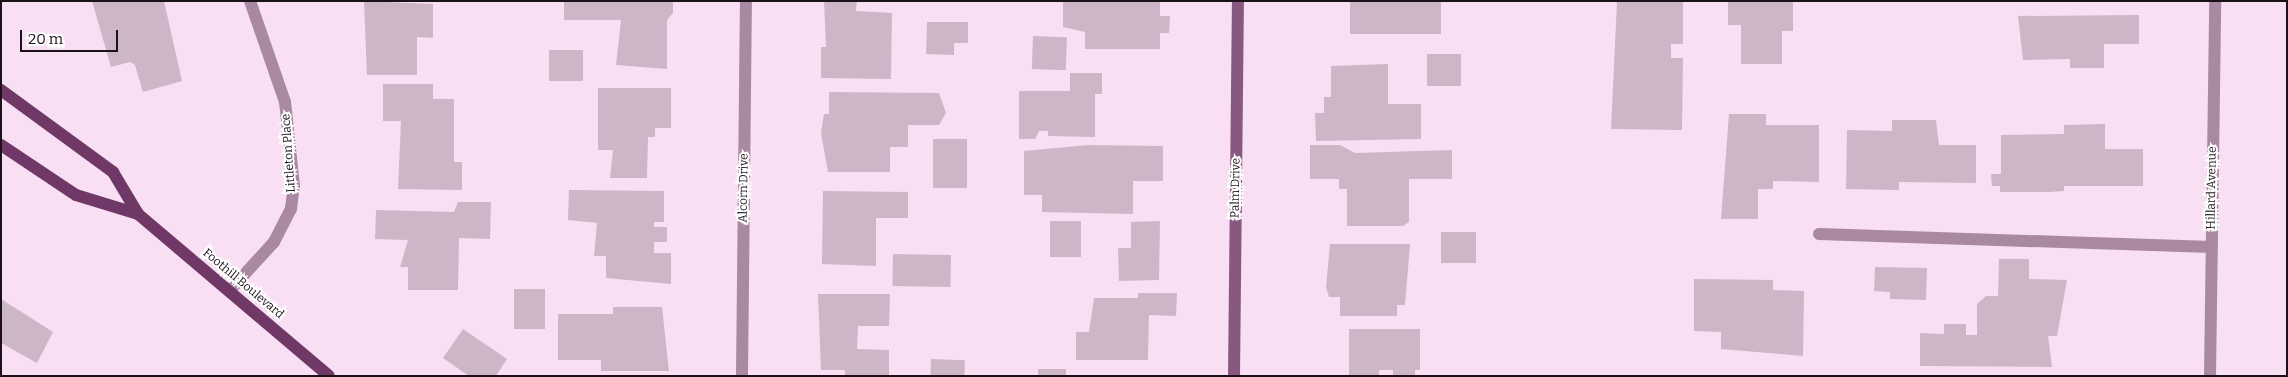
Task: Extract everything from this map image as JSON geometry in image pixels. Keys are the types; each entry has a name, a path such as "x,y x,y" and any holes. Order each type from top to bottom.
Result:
{"main road":[{"name":"Foothill Boulevard","path":"1,90 114,172 138,214 230,290 329,376"},
{"name":"Foothill Boulevard","path":"1,145 76,195 138,214"}],"street":[{"name":"Littleton Place","path":"230,290 274,242 291,209 294,186 285,102 250,1"},
{"name":"Alcorn Drive","path":"742,376 746,1"},
{"name":"Palm Drive","path":"1234,376 1238,1"},
{"name":"Hillard Avenue","path":"2210,376 2215,1"},
{"path":"1819,234 2212,247"}],"building":[{"path":"92,1 164,1 182,81 143,92 135,65 130,62 111,67"},
{"path":"364,1 433,4 433,38 417,37 417,75 367,75"},
{"path":"564,1 673,1 673,13 667,20 667,69 616,65 621,20 564,20"},
{"path":"824,1 857,1 856,11 892,13 891,79 821,78 821,47 826,47"},
{"path":"1063,1 1160,1 1160,16 1170,16 1169,33 1160,33 1160,49 1085,49 1085,32 1063,27"},
{"path":"1350,1 1441,1 1441,34 1350,34"},
{"path":"1617,1 1683,1 1683,44 1671,44 1671,58 1683,58 1682,130 1611,129"},
{"path":"1728,1 1793,1 1793,31 1782,31 1782,64 1741,64 1741,25 1728,25"},
{"path":"2139,15 2139,44 2104,44 2104,68 2070,68 2070,59 2023,60 2018,16"},
{"path":"927,22 968,22 968,43 954,43 954,55 926,54"},
{"path":"1033,36 1067,37 1066,70 1032,69"},
{"path":"549,50 583,50 583,81 549,81"},
{"path":"1427,54 1461,54 1461,86 1427,86"},
{"path":"1388,64 1388,104 1421,104 1421,139 1316,141 1315,113 1324,113 1324,97 1331,97 1331,66"},
{"path":"1070,73 1102,73 1102,94 1095,94 1095,137 1048,136 1048,131 1039,131 1035,139 1019,139 1019,91 1070,91"},
{"path":"383,84 433,84 433,99 454,99 454,162 462,162 462,190 398,189 401,121 383,121"},
{"path":"598,88 671,88 671,128 655,128 655,137 648,137 647,178 610,178 613,150 598,150"},
{"path":"829,92 939,93 946,113 939,125 908,125 908,147 890,147 890,172 828,172 821,133 824,114 829,114"},
{"path":"1729,114 1766,114 1766,125 1819,125 1819,182 1773,181 1773,189 1758,189 1758,219 1721,219"},
{"path":"1892,120 1936,120 1939,145 1976,145 1976,183 1899,182 1899,190 1846,189 1847,130 1892,131"},
{"path":"2105,124 2105,149 2143,149 2143,186 2064,186 2064,191 2000,192 2000,186 1992,186 1991,174 2001,174 2001,135 2064,134 2064,125"},
{"path":"933,139 967,139 967,188 933,188"},
{"path":"1088,145 1163,146 1163,181 1133,181 1133,214 1042,212 1042,195 1024,195 1024,151"},
{"path":"1310,145 1340,145 1355,153 1452,150 1452,179 1409,179 1409,222 1403,226 1347,226 1347,189 1339,189 1339,179 1310,179"},
{"path":"569,190 664,191 664,222 654,222 654,227 667,227 667,242 654,242 654,253 671,253 671,284 606,278 606,256 594,256 597,223 568,220"},
{"path":"823,191 908,192 908,218 876,218 876,266 822,264"},
{"path":"458,202 491,202 490,239 459,238 458,290 408,290 408,267 400,267 408,240 375,239 376,210 454,212"},
{"path":"1050,221 1081,221 1081,257 1050,257"},
{"path":"1160,221 1159,280 1119,281 1118,248 1131,248 1131,222"},
{"path":"1441,232 1476,232 1476,263 1441,263"},
{"path":"1330,244 1410,244 1405,305 1397,305 1397,316 1340,316 1340,297 1329,297 1326,287"},
{"path":"893,254 951,255 950,287 892,286"},
{"path":"1999,259 2029,259 2029,279 2067,280 2057,336 2048,336 2052,367 1920,366 1920,333 1944,334 1944,324 1966,324 1966,335 1977,335 1977,304 1986,296 1998,296"},
{"path":"1875,267 1927,268 1926,300 1890,299 1890,292 1874,291"},
{"path":"1694,279 1773,280 1773,290 1804,291 1803,356 1721,349 1721,332 1694,331"},
{"path":"514,289 545,289 545,329 514,329"},
{"path":"1138,293 1177,293 1176,316 1149,315 1148,360 1076,360 1076,332 1089,332 1094,298 1138,298"},
{"path":"818,294 890,294 889,326 858,326 857,349 889,350 889,376 845,376 845,370 821,370"},
{"path":"1,299 53,332 37,363 1,343"},
{"path":"613,307 662,307 669,371 601,371 601,360 558,360 558,314 613,314"},
{"path":"463,329 507,359 496,376 469,376 443,358"},
{"path":"1349,329 1420,329 1420,370 1415,370 1415,376 1393,376 1393,370 1379,370 1379,376 1349,376"},
{"path":"931,359 965,360 964,376 930,376"},
{"path":"1038,369 1066,369 1066,376 1038,376"}]}
